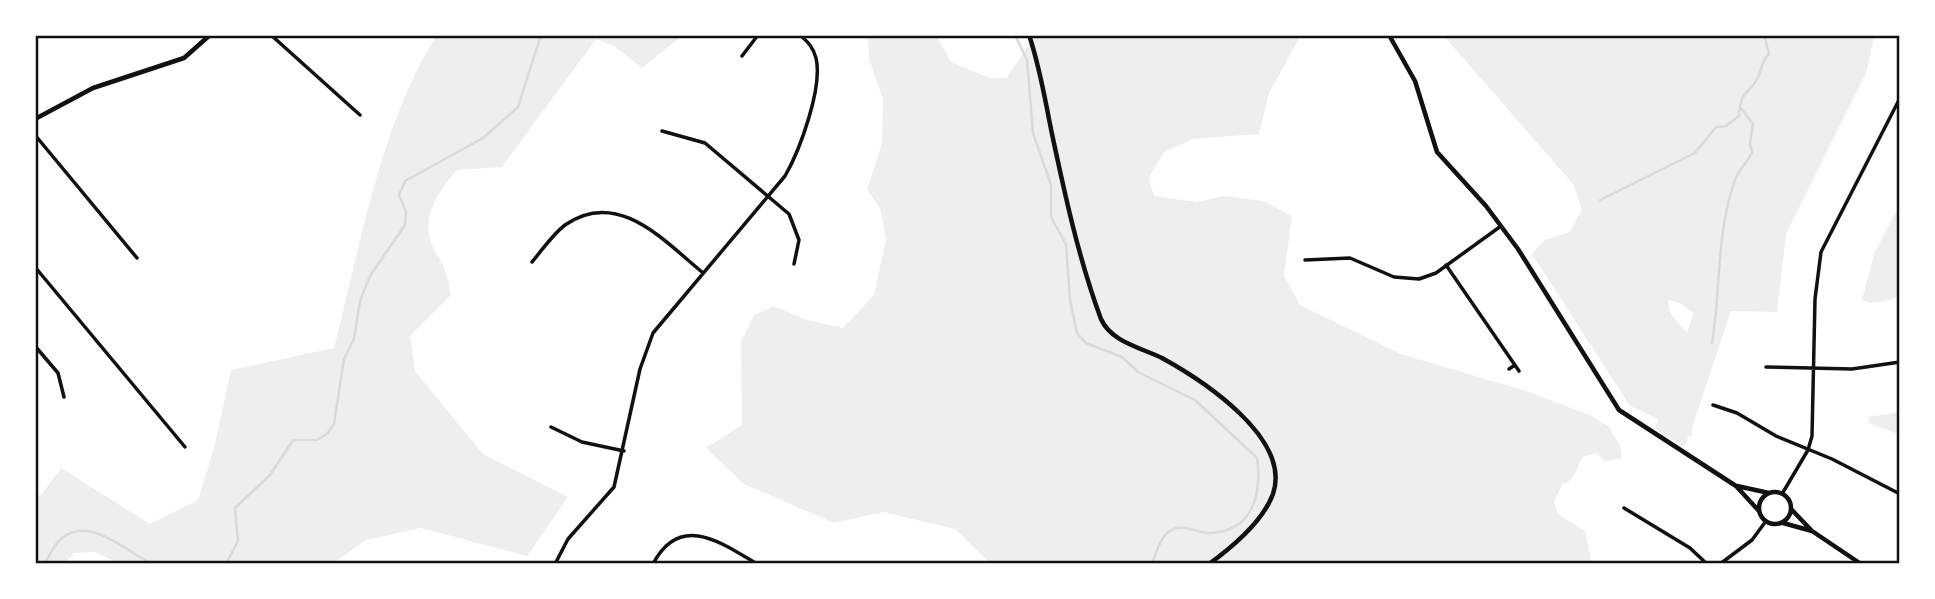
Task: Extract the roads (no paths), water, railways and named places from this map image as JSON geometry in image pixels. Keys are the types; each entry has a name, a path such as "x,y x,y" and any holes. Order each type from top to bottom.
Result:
{"street":[{"path":"35,119 85,91 184,58 210,35"},
{"path":"271,35 360,116"},
{"path":"742,56 758,35"},
{"path":"555,564 568,539 614,487 645,352 662,320 785,176 800,145 817,76 813,48 800,35"},
{"path":"1029,35 1078,241 1106,328 1122,340 1184,371 1231,405 1256,430 1271,462 1274,487 1267,505 1223,554 1209,564"},
{"path":"1389,35 1415,81 1437,152 1501,226 1578,340 1619,410 1736,486 1766,521 1812,531"},
{"path":"1782,495 1808,450 1814,418 1816,278 1821,252 1900,99"},
{"path":"663,131 705,143 768,196 795,224 799,247 794,264"},
{"path":"35,135 137,258"},
{"path":"532,262 565,226 587,215 612,212 644,224 702,272"},
{"path":"1305,260 1350,258 1394,277 1413,280 1427,277 1501,226"},
{"path":"1446,265 1519,371"},
{"path":"35,267 186,447"},
{"path":"35,346 61,379 64,397"},
{"path":"1766,367 1852,369 1900,362"},
{"path":"1509,369 1515,365"},
{"path":"1713,405 1737,412 1776,436 1900,494"},
{"path":"551,427 582,442 624,451"},
{"path":"1736,486 1782,495 1812,531 1861,564"},
{"path":"1759,512 1763,498 1770,494"},
{"path":"1624,508 1690,548 1707,564"},
{"path":"1782,523 1791,509"},
{"path":"1720,564 1752,540 1766,521"},
{"path":"653,564 669,544 689,536 700,535 720,541 757,564"}],"waterway":[{"path":"226,564 238,541 235,508 270,475 293,440 317,440 327,434 334,424 344,359 354,339 360,301 370,276 405,225 406,212 399,195 405,181 483,138 518,107 541,35"},
{"path":"1015,35 1027,60 1033,133 1051,185 1051,217 1066,244 1070,300 1077,333 1086,343 1122,357 1138,372 1195,400 1257,458 1256,497 1245,518 1237,526 1225,531 1211,533 1174,529 1165,535 1151,564"},
{"path":"1600,200 1695,153 1716,127 1726,126 1739,116 1741,100 1756,81 1769,54 1764,35"},
{"path":"1712,343 1722,241 1729,200 1736,176 1752,152 1750,144 1753,124 1741,108"},
{"path":"43,564 62,538 73,532 85,531 109,538 153,564"}]}
